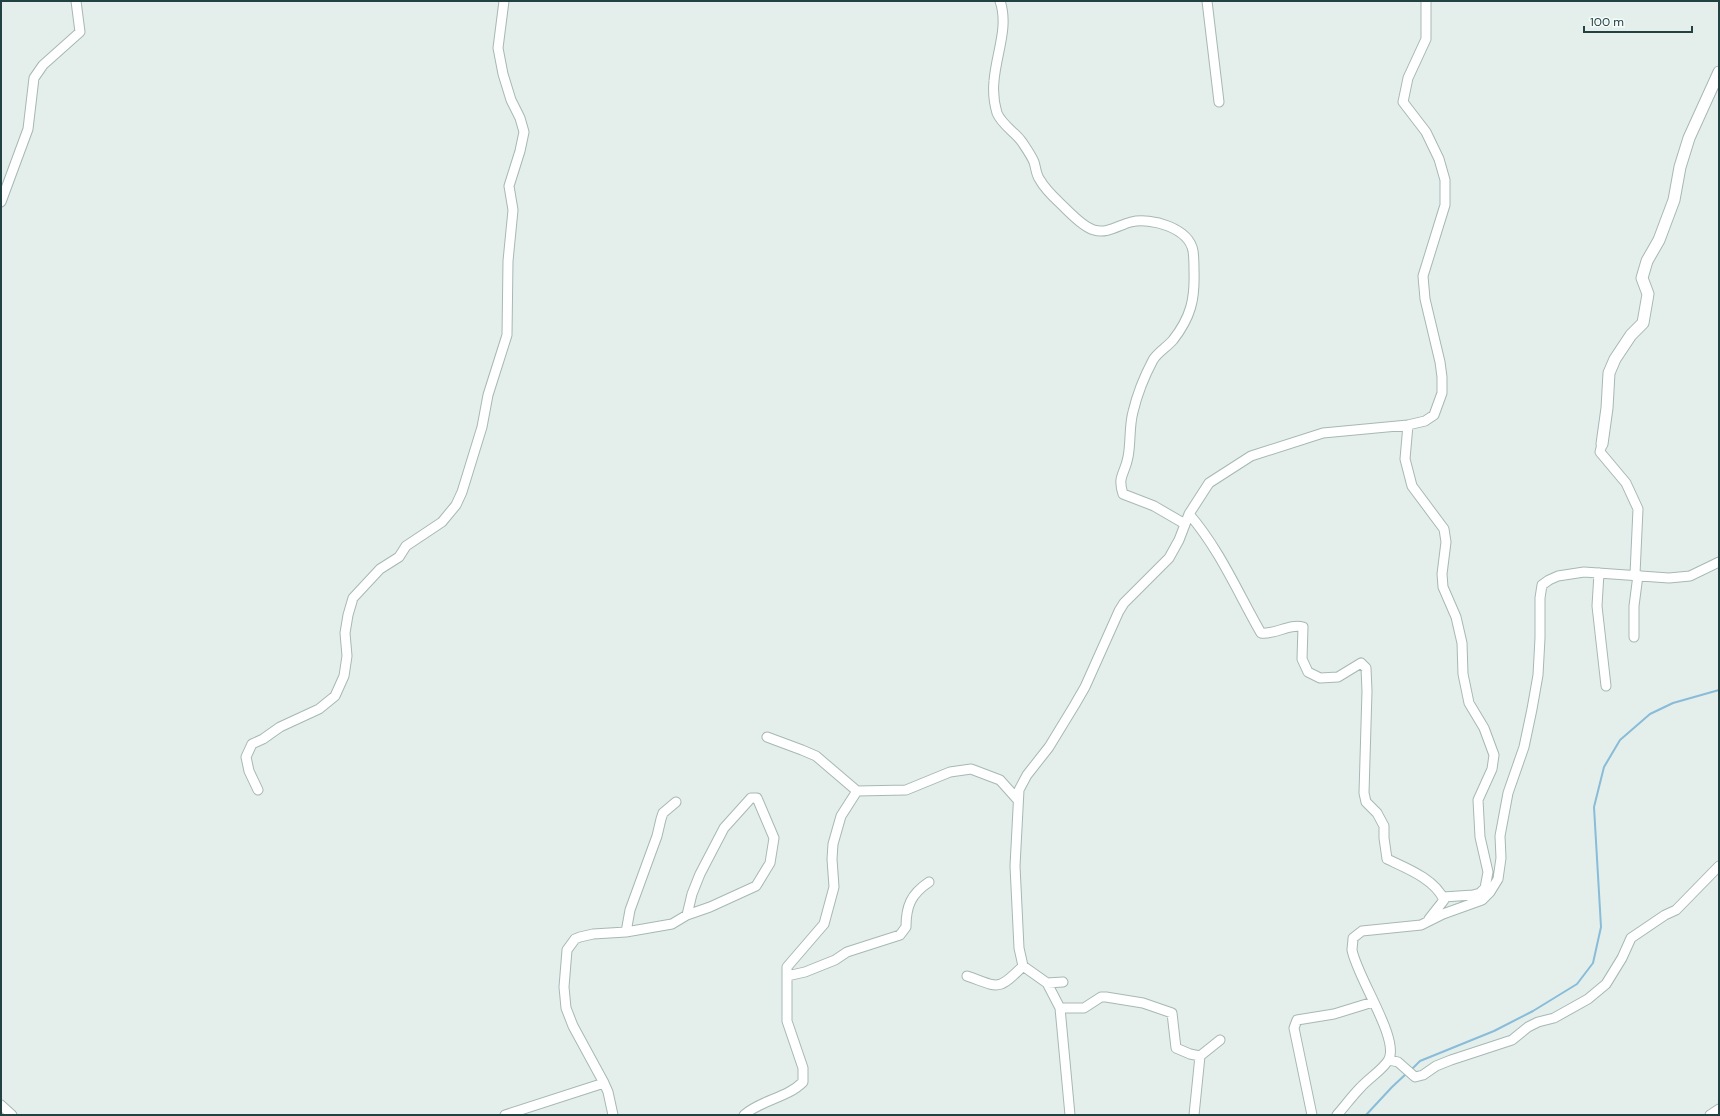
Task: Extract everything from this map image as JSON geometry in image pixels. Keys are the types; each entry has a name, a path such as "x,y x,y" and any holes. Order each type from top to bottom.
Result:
{"street":[{"path":"1,202 28,129 34,78 43,65 80,32 76,1"},
{"path":"258,790 249,771 246,757 252,744 263,739 280,727 319,709 335,696 344,676 347,656 345,633 348,615 354,598 380,569 399,557 406,546 442,522 456,505 462,492 482,427 488,395 507,335 508,261 513,210 509,186 520,151 524,132 520,118 511,100 503,74 498,48 504,1"},
{"path":"1000,1 1004,11 1002,37 994,79 993,94 996,108 998,114 1009,130 1022,142 1033,160 1039,179 1046,190 1093,230 1106,232 1133,222 1154,222 1168,226 1181,233 1188,239 1193,250 1194,286 1192,306 1184,326 1170,344 1153,359 1133,412 1128,458 1119,483 1123,494 1154,506 1185,524"},
{"path":"1207,1 1219,102"},
{"path":"1070,1115 1060,1008 1047,983 1022,966 1019,948 1015,866 1018,829 1017,799 1019,790 1027,775 1049,747 1085,687 1119,611 1124,603 1169,558 1179,540 1189,514 1209,483 1251,456 1323,432 1408,425 1425,421 1434,415 1442,393 1440,362 1429,320 1423,276 1445,205 1445,180 1439,159 1426,132 1403,102 1408,78 1426,39 1426,1"},
{"path":"1634,637 1638,509 1626,483 1600,452 1607,408 1609,373 1615,359 1631,335 1643,323 1648,294 1642,278 1647,261 1659,240 1674,200 1680,167 1689,138 1719,72"},
{"path":"1408,425 1405,459 1412,486 1444,529 1446,542 1442,574 1443,587 1456,618 1462,643 1463,674 1469,703 1484,728 1494,755 1492,769 1478,800 1480,837 1488,872 1485,888 1480,893 1473,895 1442,897"},
{"path":"1189,514 1204,532 1217,552 1261,633 1269,634 1295,625 1303,627 1302,659 1308,672 1320,678 1338,677 1361,663 1366,668 1367,691 1364,787 1366,802 1377,813 1384,826 1387,859 1416,872 1441,894 1444,900 1427,922"},
{"path":"1337,1115 1360,1088 1389,1060 1391,1046 1385,1027 1352,950 1353,938 1362,931 1421,925 1443,914 1482,900 1490,892 1498,879 1501,858 1500,836 1508,793 1524,747 1536,682 1540,638 1540,598 1542,585 1558,576 1584,572 1669,578 1690,576 1719,562"},
{"path":"1599,572 1597,606 1606,686"},
{"path":"767,737 816,756 858,791 906,790 950,772 971,769 1000,780 1017,799"},
{"path":"744,1115 751,1109 796,1089 803,1082 803,1068 787,1021 787,967 824,924 834,887 832,859 833,844 842,816 858,791"},
{"path":"613,1115 608,1092 572,1026 566,1008 564,987 568,950 575,939 580,937 593,934 626,932 672,924 687,915 710,907 756,886 770,863 774,838 757,798 750,798 724,828 694,887 687,915"},
{"path":"626,932 630,910 657,836 661,819 667,809 676,802"},
{"path":"1389,1060 1398,1062 1415,1077 1423,1075 1436,1066 1451,1060 1512,1040 1528,1027 1569,1011 1588,999 1606,984 1632,938 1665,915 1676,910 1719,866"},
{"path":"787,976 805,972 835,960 847,952 900,935 906,927 906,913 912,897 920,888 929,882"},
{"path":"967,976 994,986 1003,984 1022,966"},
{"path":"1047,983 1063,982"},
{"path":"1060,1008 1084,1008 1101,997 1143,1002 1172,1013 1176,1048 1200,1056"},
{"path":"1312,1115 1294,1028 1296,1020 1334,1014 1373,1002"},
{"path":"1194,1115 1200,1056 1220,1040"},
{"path":"505,1115 604,1083"},
{"path":"1,1105 12,1115"},
{"path":"1710,1115 1719,1109"}],"waterway":[{"path":"1411,1070 1420,1061 1494,1031 1533,1011 1577,984 1593,963 1601,927 1594,807 1604,767 1620,740 1650,714 1673,703 1719,690"},
{"path":"1366,1115 1407,1073"}]}
